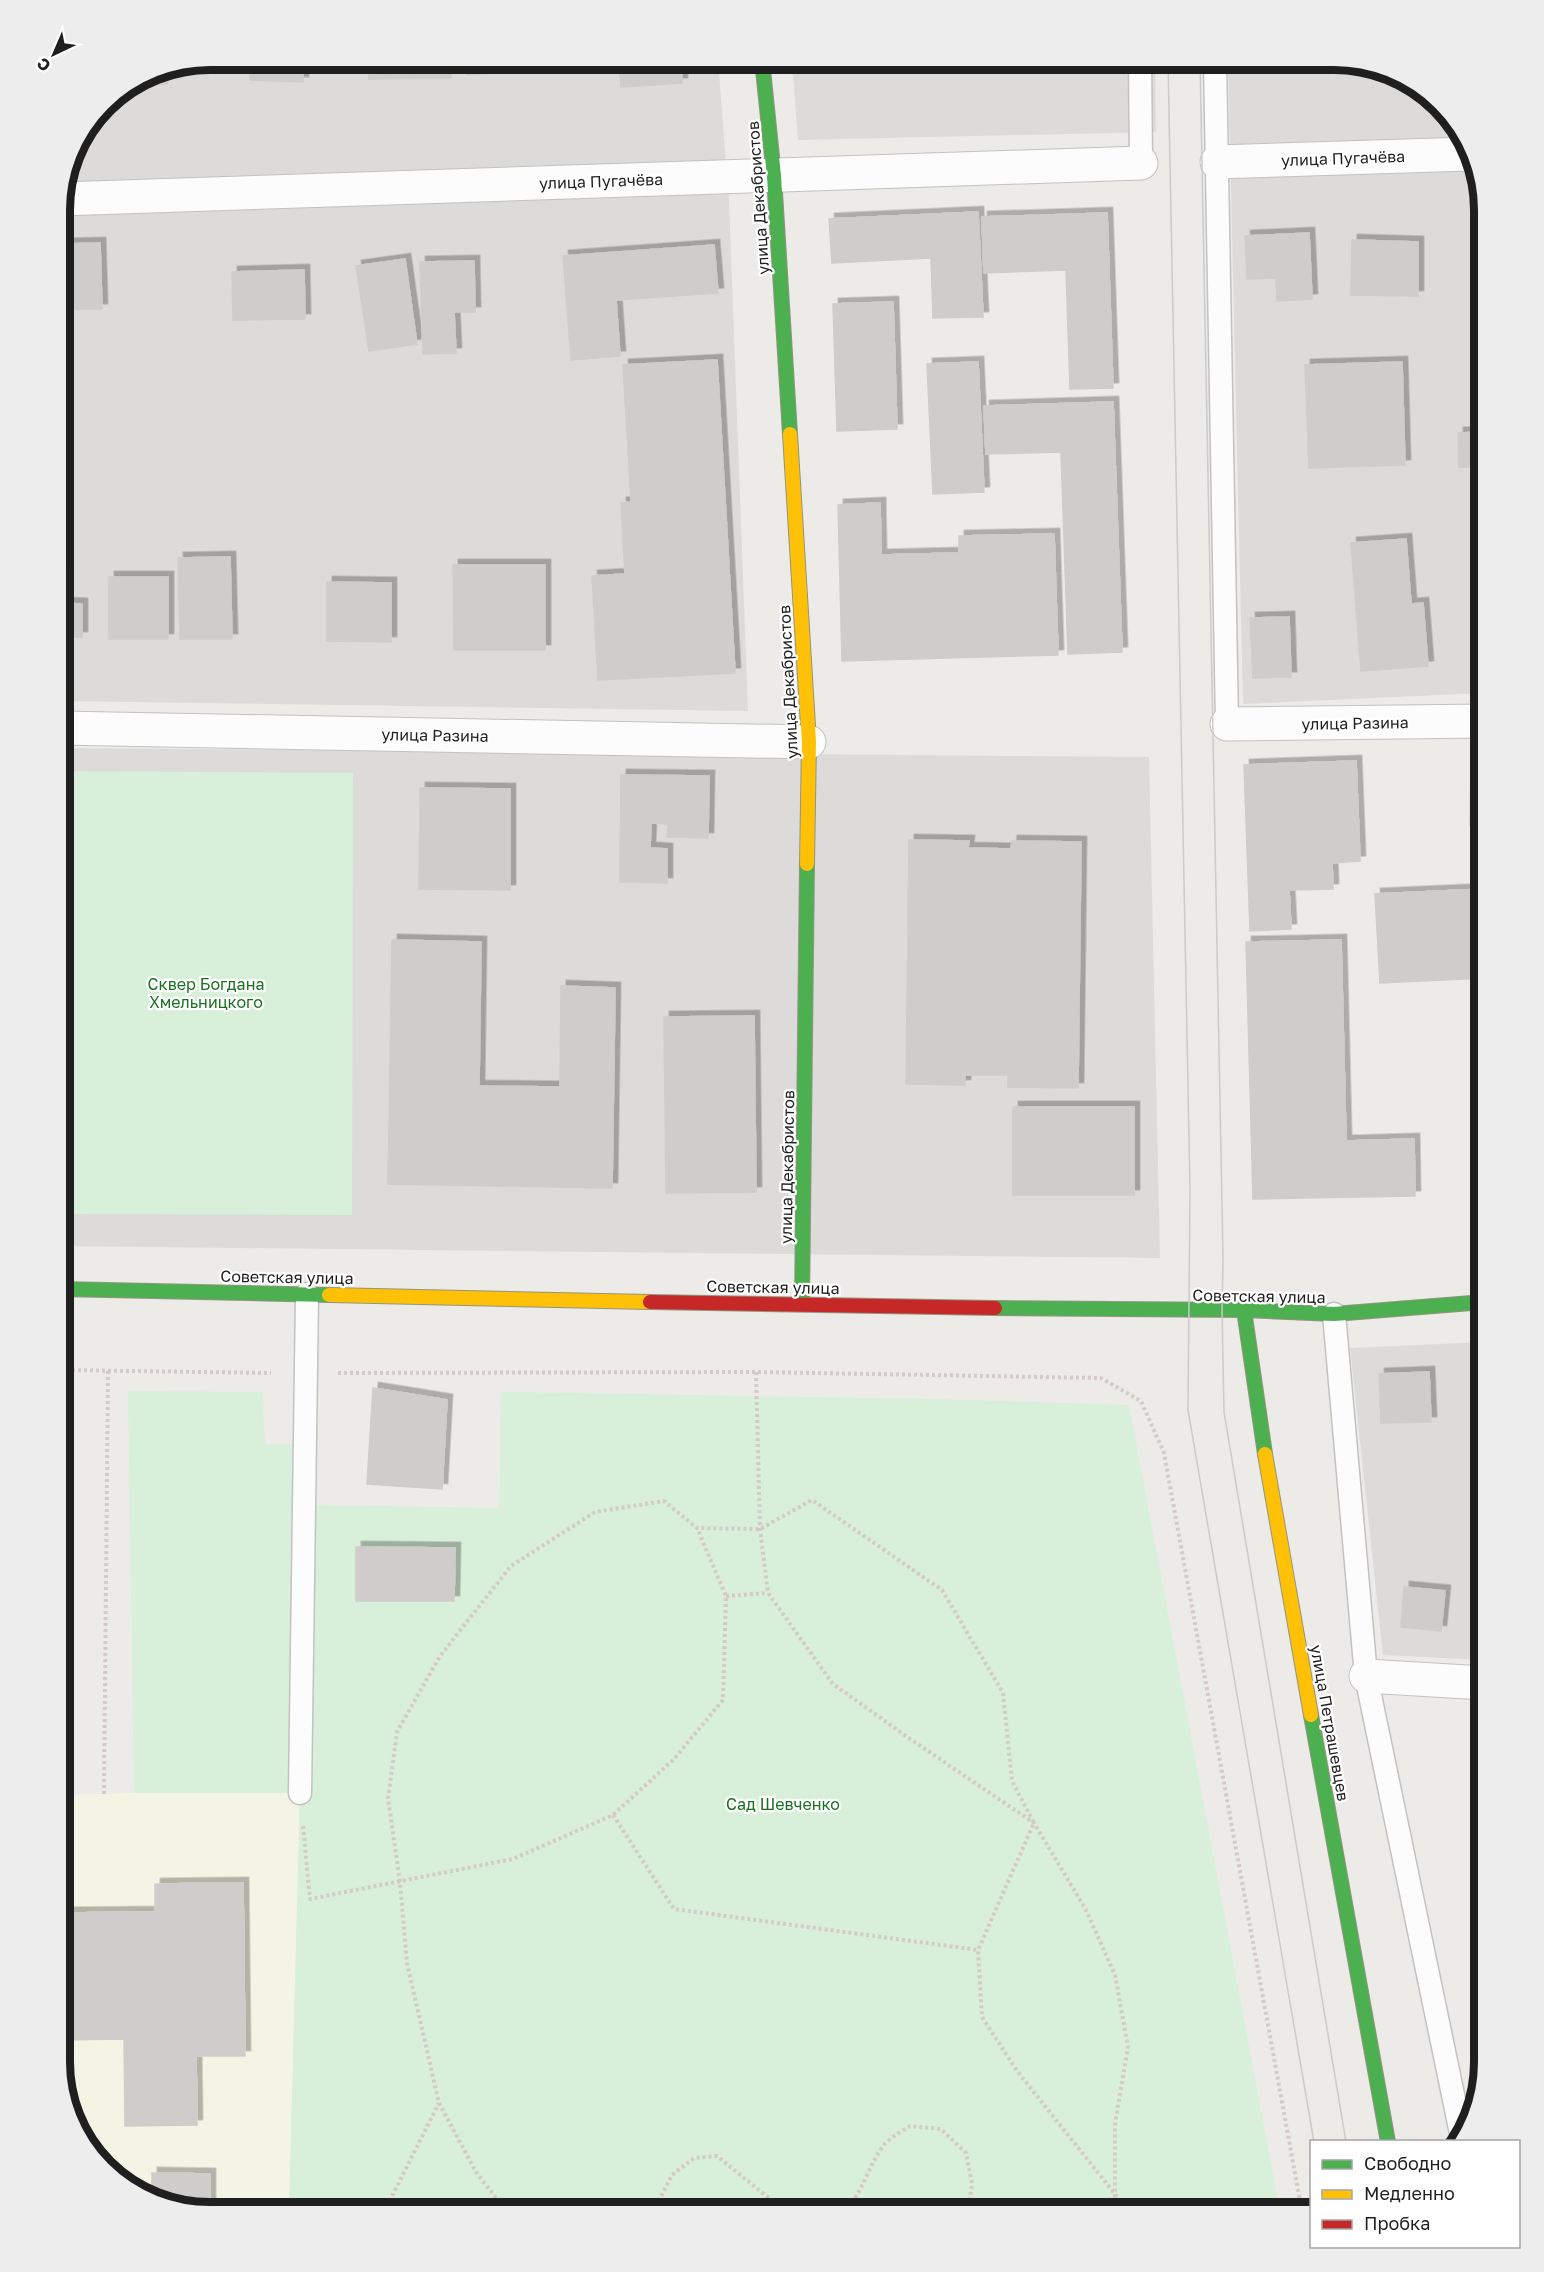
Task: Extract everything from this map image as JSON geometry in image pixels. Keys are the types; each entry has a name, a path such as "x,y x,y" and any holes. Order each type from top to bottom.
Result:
{"street":[{"name":"улица Декабристов","path":"763,70 774,176 809,742 802,1304"},
{"name":"улица Пугачёва","path":"1217,162 1462,154"},
{"name":"улица Пугачёва","path":"71,199 1141,163"},
{"name":"улица Разина","path":"1227,724 1474,721"},
{"name":"улица Разина","path":"71,728 809,742"},
{"name":"Советская улица","path":"70,1288 954,1308 1244,1310 1334,1314 1474,1303"},
{"name":"улица Петрашевцев","path":"1244,1310 1269,1480 1388,2140"},
{"path":"1366,1676 1474,1682"}],"lane":[{"path":"1140,71 1141,163"},
{"path":"1215,71 1227,724"},
{"path":"300,1793 307,1294"},
{"path":"1334,1314 1366,1676 1459,2123"}],"path":[{"path":"70,1370 305,1374 756,1372 1101,1378 1141,1401 1164,1453 1300,2202"},
{"path":"104,1794 108,1371"},
{"path":"756,1372 760,1528 768,1593 833,1684 1034,1823"},
{"path":"697,1528 760,1528 812,1500 942,1590 1003,1693 1012,1781 1034,1823 1086,1910 1115,1975 1128,2047 1115,2124 1115,2202"},
{"path":"300,1793 310,1899 400,1882 513,1858 613,1815 674,1759 723,1700 726,1596 697,1528 664,1501 595,1512 511,1566 440,1656 397,1732 388,1798 400,1882 407,1963 439,2103 476,2172 499,2201"},
{"path":"726,1596 768,1593"},
{"path":"613,1815 674,1909 978,1950"},
{"path":"1034,1823 978,1950 982,2017 1017,2071 1119,2202"},
{"path":"389,2201 439,2103"},
{"path":"854,2202 867,2172 884,2144 910,2126 941,2129 966,2153 972,2184 969,2202"},
{"path":"658,2201 672,2175 694,2158 717,2156 773,2202"}],"shaded area":[{"path":"211,70 719,70 729,201 748,711 71,701 71,202 75,174 81,157 105,118 125,99 149,85 174,75"},
{"path":"793,71 1155,71 1156,132 798,140"},
{"path":"1228,71 1361,73 1395,85 1419,99 1445,125 1463,157 1469,174 1474,211 1474,693 1243,704"},
{"path":"71,748 1149,757 1160,1258 70,1246"},
{"path":"1474,1342 1474,1660 1383,1655 1350,1348"},
{"path":"300,1793 289,2201 202,2201 174,2197 157,2191 125,2173 99,2147 89,2131 75,2098 70,2061 70,1795"}],"green space":[{"name":"Сквер Богдана Хмельницкого","path":"71,771 353,773 352,1215 70,1214"},
{"name":"Сад Шевченко","path":"128,1391 262,1392 265,1444 298,1444 302,1505 499,1508 501,1392 932,1399 1129,1405 1278,2202 289,2201 300,1793 134,1793"}],"building":[{"path":"250,70 303,70 303,82 250,80"},
{"path":"369,70 451,70 451,78 369,79"},
{"path":"467,70 533,70 467,75"},
{"path":"620,70 681,70 682,83 621,87"},
{"path":"167,78 167,84 151,84"},
{"path":"978,212 983,317 933,318 931,258 832,263 829,219"},
{"path":"1107,213 1113,388 1070,389 1066,270 984,273 982,217"},
{"path":"1309,233 1312,299 1277,301 1276,278 1247,279 1245,236"},
{"path":"1352,240 1418,242 1418,296 1351,295"},
{"path":"100,243 102,309 71,310 71,244"},
{"path":"714,245 718,293 616,300 620,356 571,360 563,256"},
{"path":"405,259 417,344 369,351 356,266"},
{"path":"474,261 475,312 454,312 456,353 423,354 420,262"},
{"path":"304,270 305,319 233,320 232,272"},
{"path":"893,302 897,429 837,431 833,304"},
{"path":"717,360 735,673 598,680 592,576 625,574 621,503 631,502 623,365"},
{"path":"978,362 984,492 933,494 927,364"},
{"path":"1402,362 1405,465 1309,468 1305,365"},
{"path":"1113,402 1122,652 1068,654 1061,452 986,454 984,406"},
{"path":"1474,432 1474,467 1459,467 1458,433"},
{"path":"880,503 881,555 959,553 959,536 1054,534 1058,655 842,661 838,505"},
{"path":"1406,539 1411,604 1423,603 1428,666 1361,671 1351,543"},
{"path":"230,557 232,639 180,639 178,558"},
{"path":"453,565 545,565 545,650 454,650"},
{"path":"109,577 168,577 168,639 109,639"},
{"path":"327,582 391,583 391,642 327,641"},
{"path":"71,603 82,604 82,637 71,637"},
{"path":"1289,617 1291,677 1253,678 1250,618"},
{"path":"1471,760 1474,760 1474,825 1470,825"},
{"path":"1356,761 1360,861 1332,863 1333,889 1289,890 1291,929 1250,931 1244,765"},
{"path":"621,775 709,776 708,838 667,837 668,824 651,823 650,848 667,849 667,883 620,882"},
{"path":"420,788 510,789 510,890 419,889"},
{"path":"909,840 969,841 968,848 1011,849 1012,841 1081,842 1078,1088 1008,1087 1008,1075 965,1075 965,1085 906,1084"},
{"path":"1474,889 1474,978 1380,983 1375,894"},
{"path":"392,940 481,942 479,1086 560,1087 561,986 615,988 612,1188 388,1184"},
{"path":"1341,940 1346,1141 1414,1139 1415,1196 1253,1199 1246,942"},
{"path":"754,1016 756,1192 666,1193 664,1017"},
{"path":"1013,1107 1134,1107 1134,1195 1013,1195"},
{"path":"1429,1372 1431,1422 1381,1423 1379,1374"},
{"path":"373,1388 447,1400 442,1489 367,1484"},
{"path":"356,1547 455,1548 454,1601 356,1601"},
{"path":"1404,1587 1445,1591 1441,1631 1401,1627"},
{"path":"243,1883 245,2056 196,2056 197,2125 125,2126 124,2039 70,2040 70,1913 155,1912 155,1884"},
{"path":"152,2173 210,2174 210,2201 174,2197 152,2188"}],"tram line":[{"path":"1168,71 1190,1189 1188,1410 1314,2140"},
{"path":"1200,71 1224,1412 1346,2140"}],"traffic: fast":[{"path":"763,70 774,176 790,434"},
{"path":"802,1304 807,864"},
{"path":"70,1289 329,1295"},
{"path":"1265,1454 1244,1310 1334,1314 1474,1303"},
{"path":"995,1308 1244,1310"},
{"path":"1311,1715 1388,2140"}],"traffic: slow":[{"path":"790,434 809,742 807,864"},
{"path":"329,1295 650,1302"},
{"path":"1265,1454 1311,1715"}],"traffic: jam":[{"path":"650,1302 995,1308"}]}
